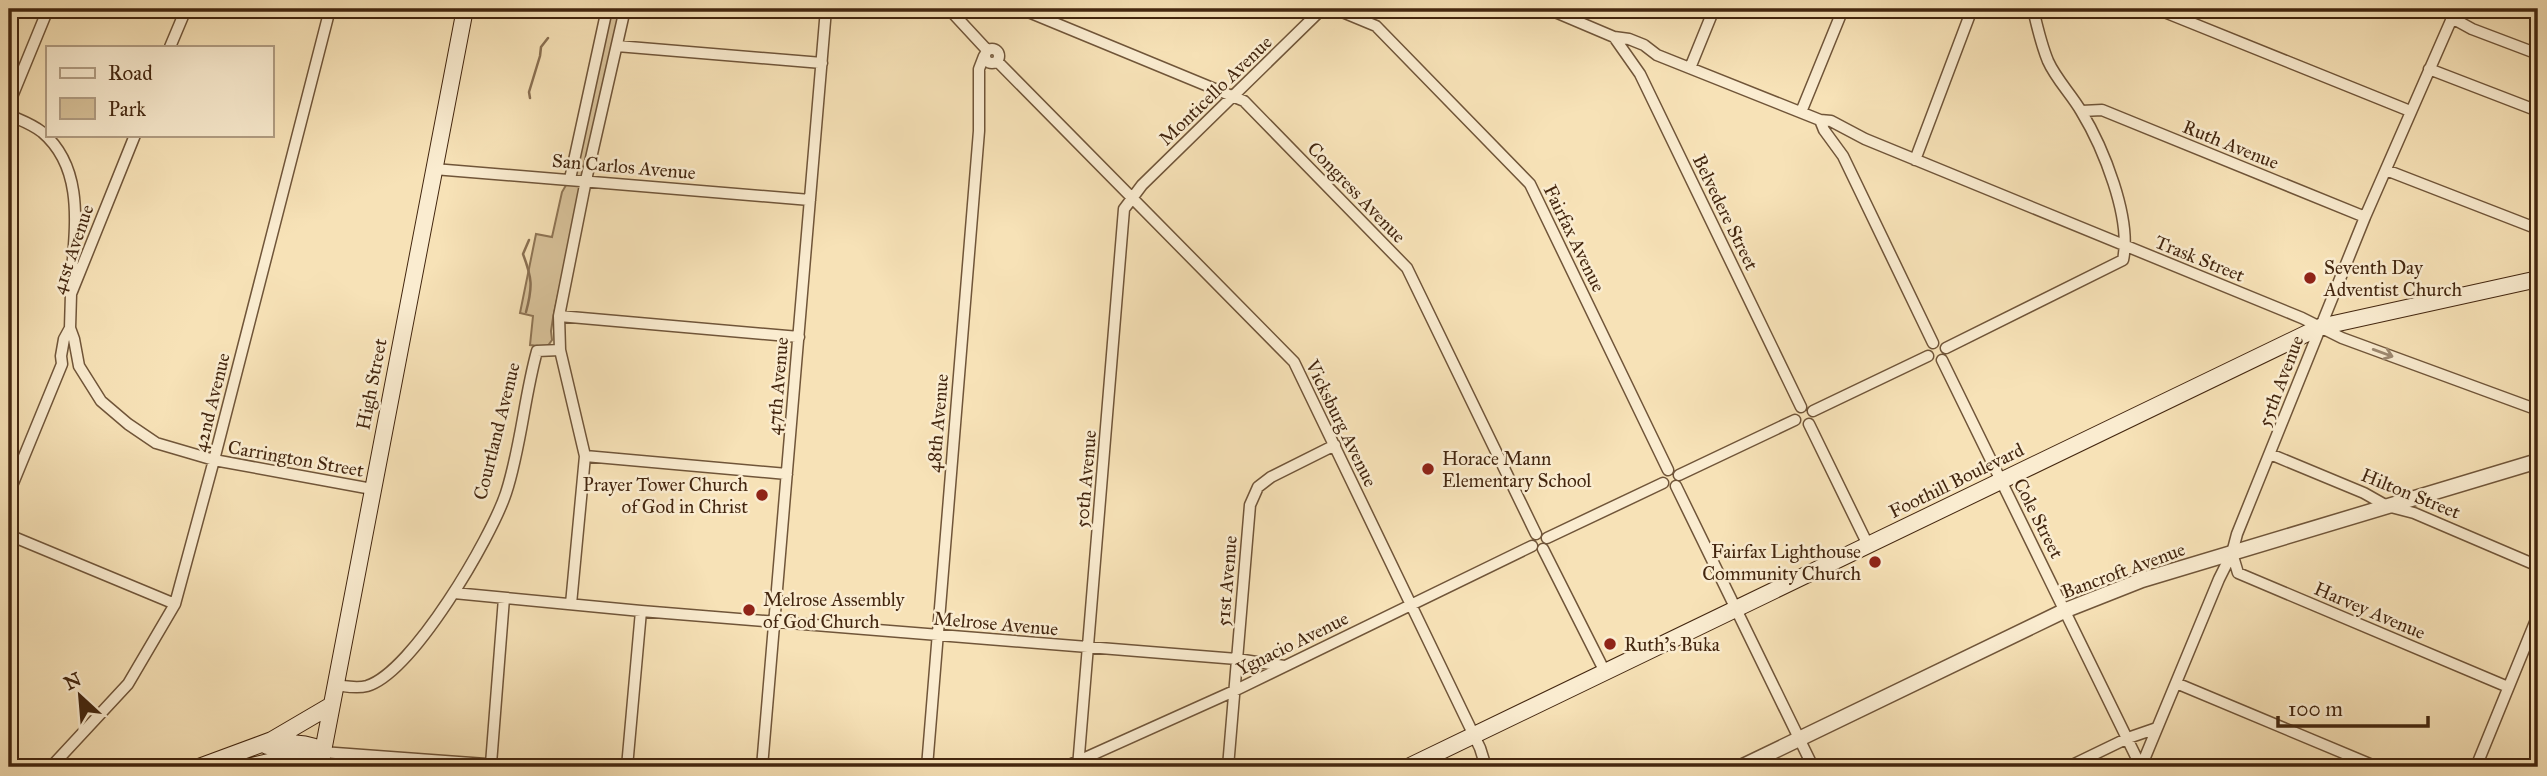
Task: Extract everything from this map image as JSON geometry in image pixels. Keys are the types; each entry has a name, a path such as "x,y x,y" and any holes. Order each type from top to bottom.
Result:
{"main road":[{"name":"High Street","path":"321,760 465,9"},
{"name":"Foothill Boulevard","path":"1408,767 2320,327 2538,279"},
{"path":"244,760 330,706"},
{"path":"199,767 244,760 274,745 293,744 317,748 321,760"}],"street":[{"path":"9,104 48,9"},
{"path":"170,46 186,9"},
{"name":"42nd Avenue","path":"51,767 128,684 175,604 330,9"},
{"path":"570,179 607,9"},
{"path":"571,604 585,456 560,349 559,316 586,180 625,9"},
{"name":"47th Avenue","path":"762,767 826,9"},
{"name":"Vicksburg Avenue","path":"948,9 991,57 1294,362 1474,736 1486,767"},
{"name":"Congress Avenue","path":"1021,9 1244,101 1407,268 1605,672"},
{"name":"Monticello Avenue","path":"1132,196 1322,9"},
{"name":"Fairfax Avenue","path":"1335,9 1376,26 1530,184 1668,470"},
{"name":"Trask Street","path":"1548,9 1576,14 1614,37 1629,39 1690,68 1820,120 1831,121 1915,160 2342,338 2538,410"},
{"path":"1690,68 1714,9"},
{"path":"1801,112 1843,9"},
{"path":"1915,160 1972,9"},
{"path":"1946,348 2123,260 2126,246 2113,180 2082,111 2049,63 2033,9"},
{"path":"2157,9 2410,111"},
{"path":"2454,13 2472,29 2538,54"},
{"name":"55th Avenue","path":"2141,767 2232,553 2365,217 2454,13"},
{"name":"Belvedere Street","path":"1614,37 1635,68 1801,407"},
{"path":"617,46 822,63"},
{"path":"1635,68 1651,51"},
{"name":"48th Avenue","path":"927,767 978,144 980,62 991,57"},
{"path":"2429,69 2538,111"},
{"name":"Ruth Avenue","path":"2082,111 2102,110 2365,217"},
{"path":"9,115 32,125 46,135"},
{"path":"1820,120 1824,130 1838,146 1934,343"},
{"path":"1838,146 1851,132"},
{"path":"46,136 73,179 75,222 71,294"},
{"name":"41st Avenue","path":"9,493 62,364 64,339 70,328 71,294 135,136"},
{"name":"San Carlos Avenue","path":"434,169 810,200"},
{"path":"2386,170 2538,229"},
{"name":"50th Avenue","path":"1079,765 1124,209 1132,196"},
{"path":"75,222 96,230"},
{"path":"559,316 799,337"},
{"name":"Carrington Street","path":"70,328 75,339 79,366 101,401 156,443 214,460 372,489"},
{"path":"1940,342 1946,348 1942,360 1935,361 1928,356 1928,346 1934,343 1940,342"},
{"name":"Courtland Avenue","path":"335,685 367,686 395,667 418,642 454,593 506,494 537,351 560,349"},
{"path":"1813,411 1928,356"},
{"name":"Cole Street","path":"1942,360 2141,767"},
{"path":"62,364 79,366"},
{"path":"1801,407 1809,407 1813,411 1814,418 1810,424 1801,425 1795,420 1797,410 1801,407"},
{"path":"1679,475 1795,420"},
{"path":"1810,424 1868,545"},
{"name":"51st Avenue","path":"1228,767 1251,505 1258,487 1271,477 1335,445"},
{"name":"Hilton Street","path":"2270,454 2364,493 2387,506 2414,513 2538,566"},
{"path":"585,456 787,474"},
{"name":"Bancroft Avenue","path":"1741,767 2066,610 2142,580 2538,461"},
{"path":"1668,470 1674,470 1679,475 1680,481 1676,486 1667,487 1663,482 1662,477 1668,470"},
{"path":"1542,541 1663,482"},
{"path":"1676,486 1813,767"},
{"path":"9,535 175,604"},
{"name":"Ygnacio Avenue","path":"1065,767 1079,765 1532,546 1531,539 1542,541"},
{"name":"Harvey Avenue","path":"2232,553 2238,573 2508,687"},
{"name":"Melrose Avenue","path":"454,593 1089,649 1237,659 1284,666"},
{"path":"491,764 504,598"},
{"path":"627,767 640,611"},
{"path":"2476,767 2508,687 2535,631 2538,615"},
{"path":"2176,683 2377,767"},
{"path":"2068,767 2128,738 2157,728"},
{"path":"321,760 526,767"}],"green space":[{"path":"609,9 620,9 553,318 552,340 547,347 530,345 533,316 520,313 536,234 552,237 562,192 576,168"}],"waterway":[{"path":"530,98 529,92 541,47 548,38"},
{"path":"526,312 530,282 523,254 529,240"}],"place":[{"name":"Seventh Day Adventist Church","path":"2310,278"},
{"name":"Horace Mann Elementary School","path":"1428,469"},
{"name":"Prayer Tower Church of God in Christ","path":"762,495"},
{"name":"Fairfax Lighthouse Community Church","path":"1875,562"},
{"name":"Melrose Assembly of God Church","path":"749,610"},
{"name":"Ruth's Buka","path":"1610,644"}]}
